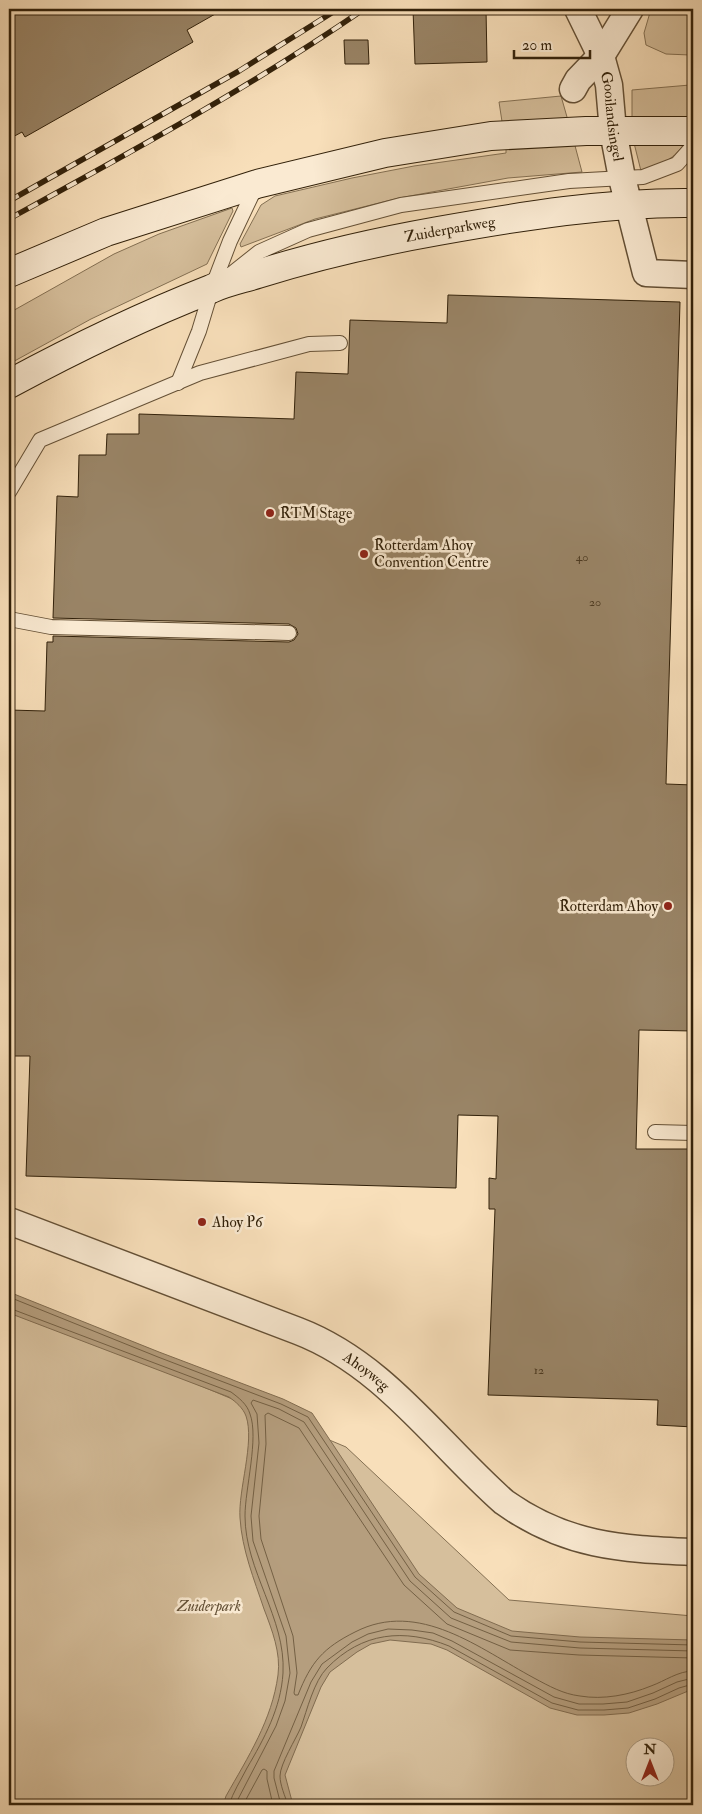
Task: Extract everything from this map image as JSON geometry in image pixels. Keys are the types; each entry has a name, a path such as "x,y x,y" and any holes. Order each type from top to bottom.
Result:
{"main road":[{"path":"9,273 106,232 257,184 385,153 491,136 614,131 693,131"},
{"name":"Zuiderparkweg","path":"9,384 120,329 212,288 316,256 377,242 509,219 652,202 693,203"}],"street":[{"name":"Gooilandsingel","path":"578,9 601,56 609,85 622,178 646,273 693,276"},
{"name":"Gooilandsingel","path":"573,89 578,80 601,56 630,9"},
{"name":"Ahoyweg","path":"9,1221 316,1338 336,1348 383,1383 490,1489 522,1514 540,1524 582,1540 614,1547 693,1552"}],"lane":[{"name":"Gooilandsingel","path":"622,178 643,177 677,164 693,146"},
{"name":"Zuiderparkweg","path":"212,288 259,252 308,230 400,204 560,182 622,178"},
{"path":"178,383 199,331 212,288 230,241 257,184"},
{"path":"9,492 40,440 200,373 309,344 340,343"},
{"path":"9,619 51,627 289,633"},
{"path":"655,1132 693,1133"}],"green space":[{"path":"651,9 689,9 690,55 666,54 646,45 644,33"},
{"path":"690,85 691,114 689,118 632,121 632,90"},
{"path":"561,96 569,124 503,128 499,102"},
{"path":"574,142 582,172 508,178 399,198 315,219 241,247 240,244 261,205 275,196 414,166 506,153 506,146"},
{"path":"634,143 684,144 670,159 641,171"},
{"path":"232,208 233,211 207,264 91,319 9,364 9,313 114,254 159,234"},
{"name":"Zuiderpark","path":"9,1305 346,1447 509,1600 693,1616 693,1805 9,1805"}],"water":[{"path":"9,1292 283,1399 312,1413 419,1574 457,1608 512,1631 580,1637 693,1640 693,1689 629,1713 577,1715 550,1708 447,1650 431,1644 390,1640 371,1644 330,1672 321,1687 285,1775 293,1805 223,1805 265,1723 275,1692 279,1667 275,1642 249,1564 241,1530 241,1494 249,1439 246,1416 239,1405 229,1397 9,1313"}],"building":[{"path":"9,9 224,9 187,30 193,42 25,137 22,132 9,139"},
{"path":"413,9 486,9 487,62 415,64"},
{"path":"344,40 368,40 369,64 345,64"},
{"path":"448,295 680,302 666,784 693,785 693,1031 639,1030 636,1149 693,1149 693,1427 657,1425 658,1400 488,1395 495,1209 489,1209 489,1178 496,1179 498,1116 458,1115 456,1188 26,1176 30,1056 9,1056 9,710 45,711 47,642 53,642 53,636 289,642 294,640 298,634 296,628 289,624 53,618 57,496 78,497 79,455 106,455 107,434 139,434 139,414 294,419 296,372 348,374 350,320 447,323"}],"railway":[{"path":"9,201 239,71 338,9"},
{"path":"9,219 234,92 364,9"}],"place":[{"name":"RTM Stage","path":"270,513"},
{"name":"Rotterdam Ahoy Convention Centre","path":"364,554"},
{"name":"Rotterdam Ahoy","path":"668,906"},
{"name":"Ahoy P6","path":"202,1222"}]}
